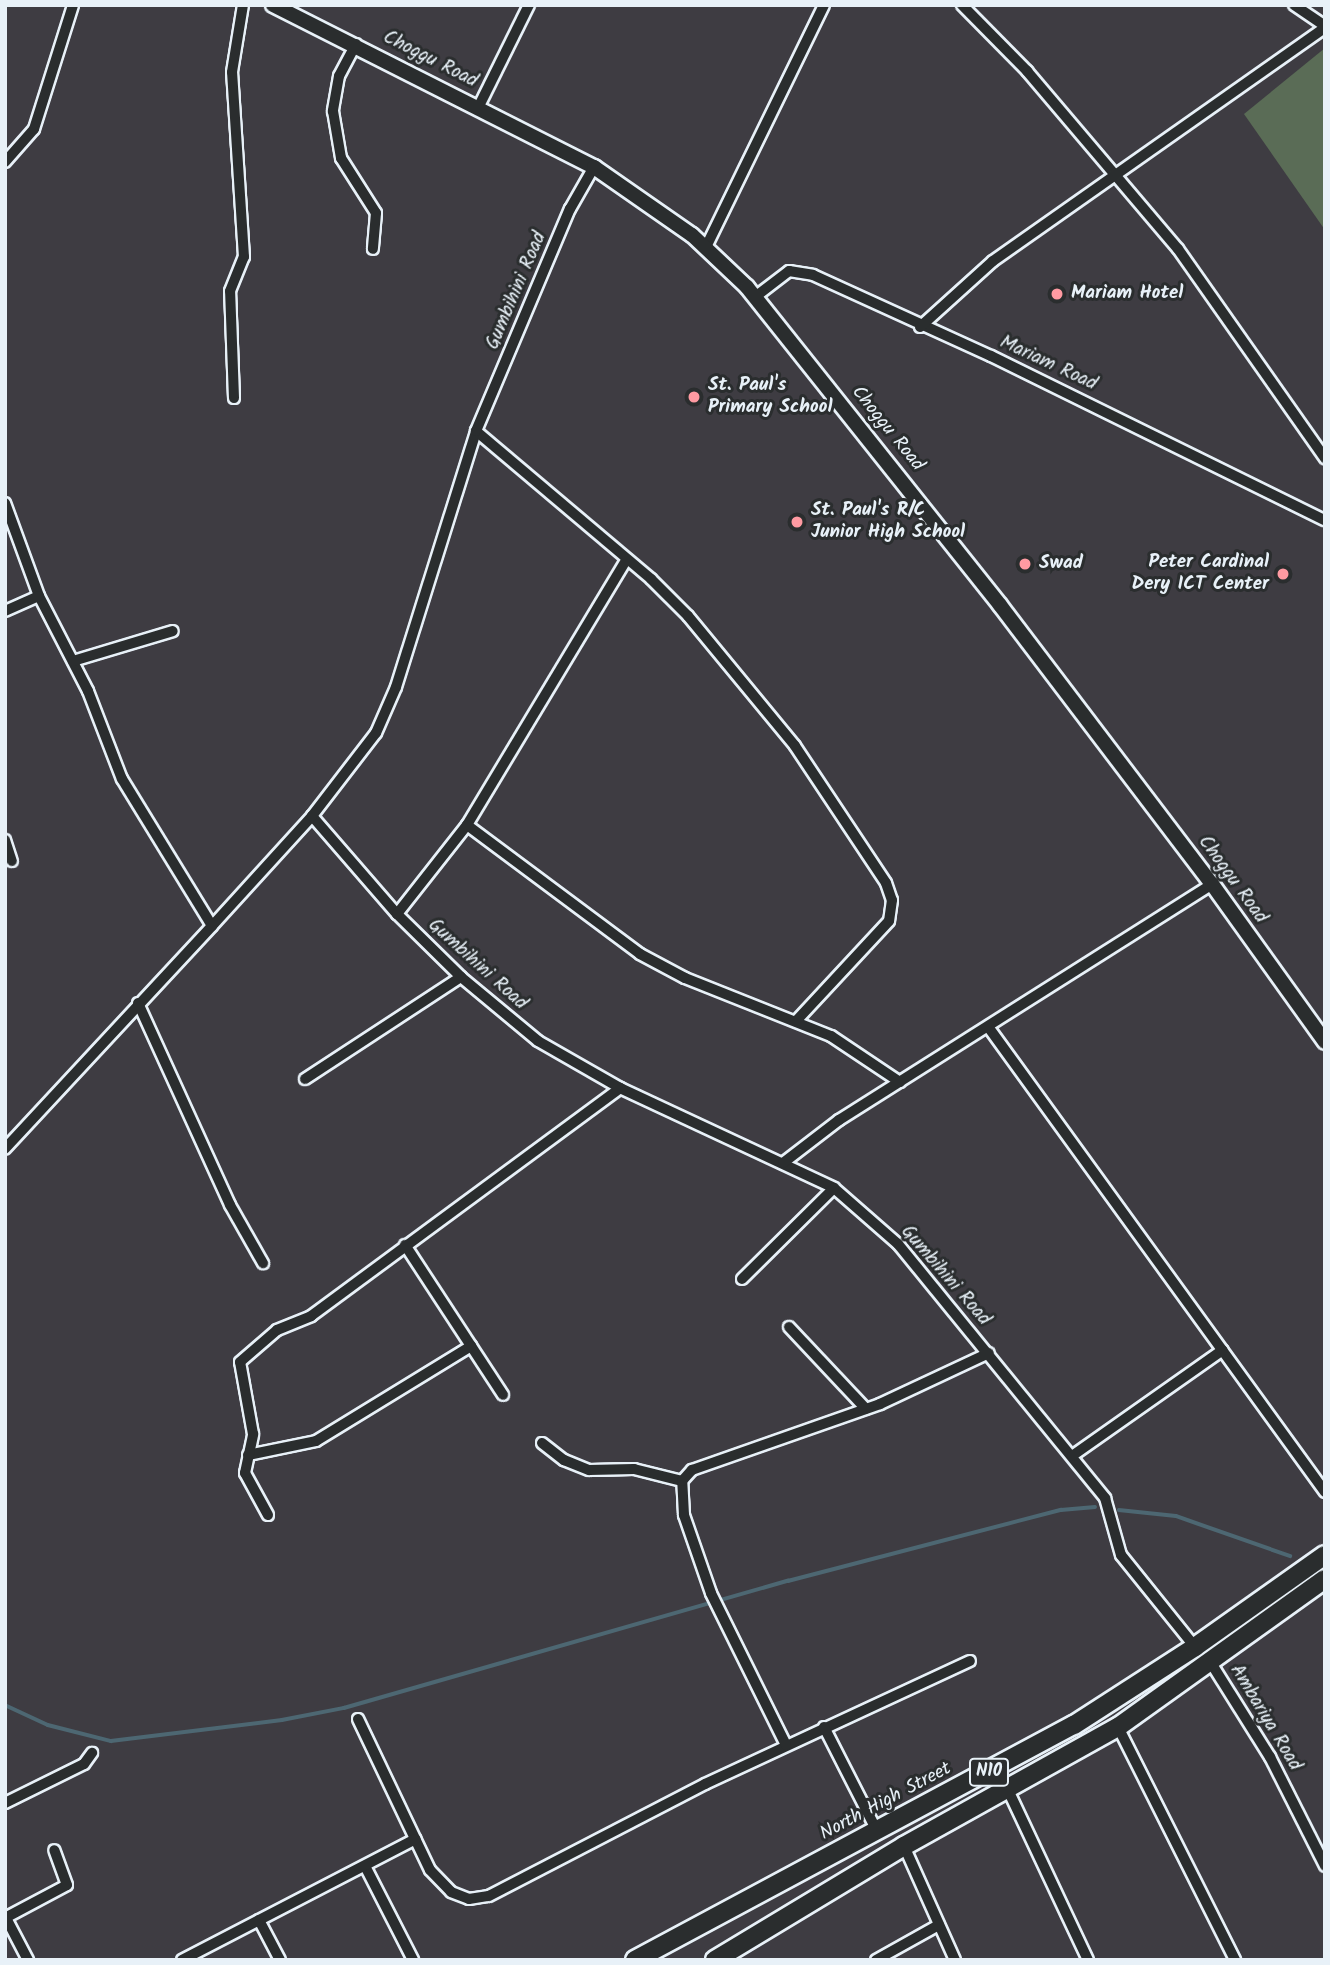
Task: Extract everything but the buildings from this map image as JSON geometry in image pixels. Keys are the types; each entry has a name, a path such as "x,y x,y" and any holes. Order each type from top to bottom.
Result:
{"highway":[{"name":"North High Street","path":"635,1960 876,1829 1020,1755 1195,1647 1325,1555"},
{"name":"N10","path":"715,1960 739,1954 904,1846 1118,1727 1325,1579"}],"main road":[{"name":"Choggu Road","path":"273,5 479,106 594,167 706,247 755,297 915,494 1212,884 1325,1042"}],"street":[{"path":"5,162 34,128 73,5"},
{"path":"234,398 230,291 244,257 232,72 243,5"},
{"path":"479,106 529,5"},
{"path":"706,247 824,5"},
{"path":"962,5 1027,71 1207,287 1325,458"},
{"path":"920,327 993,261 1325,27 1294,5"},
{"path":"356,44 340,76 333,111 341,158 376,213 373,249"},
{"name":"Gumbihini Road","path":"5,1149 312,816 376,733 386,710 476,431 570,209 594,167"},
{"name":"Mariam Road","path":"755,297 789,271 813,275 920,327 992,356 1325,520"},
{"path":"476,431 627,559 688,616 795,746 858,837 892,901 889,921 796,1021"},
{"path":"5,503 39,596 73,661 122,779 212,926"},
{"path":"397,914 467,825 627,559"},
{"path":"5,611 39,596"},
{"path":"73,661 173,631"},
{"name":"Gumbihini Road","path":"312,816 397,914 461,977 538,1041 620,1088 834,1188 898,1244 1105,1498 1121,1555 1195,1647"},
{"path":"467,825 640,954 685,978 796,1021 841,1042 900,1082"},
{"path":"5,840 12,861"},
{"path":"783,1163 900,1082 1212,884"},
{"path":"304,1079 461,977"},
{"path":"138,1003 230,1205 263,1264"},
{"path":"989,1028 1325,1492"},
{"path":"268,1515 245,1474 253,1433 240,1362 277,1330 311,1316 620,1088"},
{"path":"742,1279 834,1188"},
{"path":"405,1245 503,1395"},
{"path":"789,1327 866,1409"},
{"path":"248,1455 316,1441 471,1346"},
{"path":"1072,1456 1223,1350"},
{"path":"786,1745 711,1593 684,1515 682,1481 692,1470 866,1409 989,1353"},
{"path":"542,1443 564,1460 589,1470 634,1469 682,1481"},
{"path":"358,1720 430,1870 451,1892 469,1899 489,1896 786,1745 970,1661"},
{"name":"Ambariya Road","path":"1211,1663 1270,1757 1325,1866"},
{"path":"824,1727 876,1829"},
{"path":"1118,1727 1235,1960"},
{"path":"5,1803 84,1764 92,1753"},
{"path":"1008,1790 1088,1960"},
{"path":"182,1960 415,1839"},
{"path":"904,1846 955,1960"},
{"path":"28,1960 6,1917 67,1885 54,1850"},
{"path":"365,1866 413,1960"},
{"path":"259,1920 280,1960"},
{"path":"876,1960 939,1926"}],"green space":[{"path":"1325,48 1325,230 1244,114"}],"waterway":[{"path":"5,1705 48,1725 111,1741 282,1720 344,1708 788,1581 1061,1510 1095,1507"},
{"path":"1119,1510 1176,1516 1290,1556"}],"place":[{"name":"Mariam Hotel","path":"1057,294"},
{"name":"St. Paul's Primary School","path":"694,397"},
{"name":"St. Paul's R/C Junior High School","path":"797,522"},
{"name":"Swad","path":"1025,564"},
{"name":"Peter Cardinal Dery ICT Center","path":"1283,574"}]}
